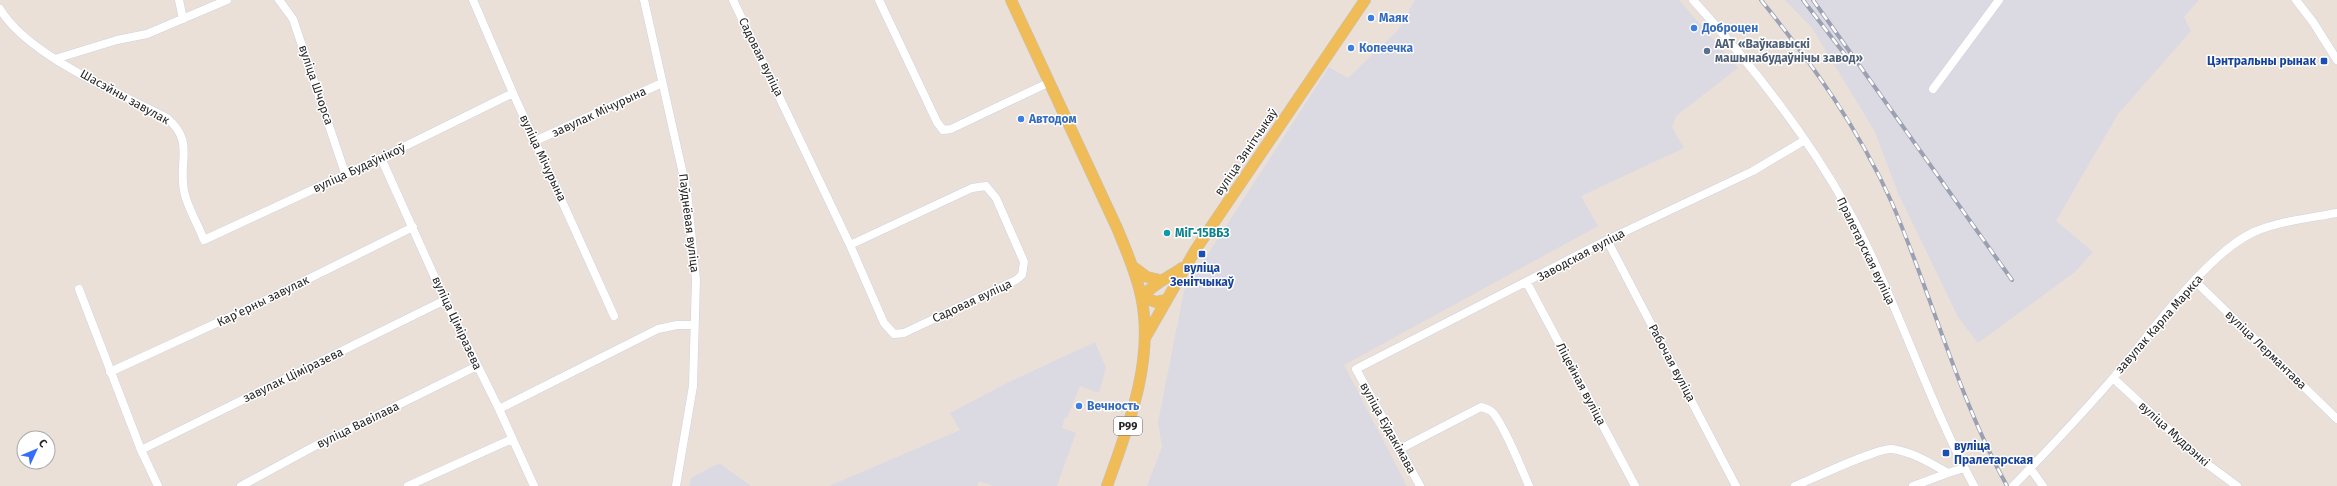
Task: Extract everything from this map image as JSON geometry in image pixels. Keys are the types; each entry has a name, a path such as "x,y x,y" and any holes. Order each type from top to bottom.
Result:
{"main road":[{"name":"Р99","path":"1011,0 1050,82 1132,266 1142,297 1144,340 1136,398 1127,432 1107,486"},
{"name":"вуліца Зянітчыкаў","path":"1144,340 1186,265 1364,0"},
{"path":"1166,300 1156,302 1142,297 1160,280 1170,277 1186,265"},
{"path":"1132,266 1148,277 1160,280"}],"street":[{"path":"179,0 183,19"},
{"path":"55,59 117,40 147,34 227,0"},
{"name":"вуліца Шчорса","path":"279,0 293,19 345,173"},
{"name":"вуліца Мічурына","path":"473,0 513,93 614,316"},
{"name":"Паўднёвая вуліца","path":"644,0 687,192 696,280 693,386 676,486"},
{"name":"Садовая вуліца","path":"733,0 850,245 884,323 894,334 904,333 1016,280 1022,275 1024,262 996,198 986,186 972,188 850,245"},
{"path":"879,0 937,122 943,130 951,129 1050,82"},
{"name":"Пралетарская вуліца","path":"1693,0 1759,77 1805,140 1848,211 1876,267 1964,468 1974,486"},
{"path":"1933,89 1999,0"},
{"path":"2296,0 2314,22 2337,60"},
{"name":"Шасэйны завулак","path":"0,9 8,24 55,59 167,118 179,128 184,150 182,176 184,192 204,240"},
{"name":"завулак Мічурына","path":"535,142 662,83"},
{"name":"вуліца Будаўнікоў","path":"204,240 345,173 381,158 513,93"},
{"name":"Заводская вуліца","path":"1356,369 1527,283 1607,240 1753,171 1805,140"},
{"name":"вуліца Ціміразева","path":"381,158 445,300 499,409 534,486"},
{"name":"завулак Карла Маркса","path":"2013,486 2113,378 2195,281 2227,248 2254,232 2273,226 2337,213"},
{"name":"Карʼерны завулак","path":"110,372 260,303 413,227"},
{"name":"Рабочая вуліца","path":"1607,240 1736,486"},
{"name":"вуліца Лермантава","path":"2195,281 2337,418"},
{"name":"Ліцейная вуліца","path":"1527,283 1635,486"},
{"path":"80,289 110,372 141,450 158,486"},
{"name":"завулак Ціміразева","path":"141,450 445,300"},
{"path":"499,409 658,329 677,325 694,325"},
{"name":"вуліца Вавілава","path":"241,486 313,447 477,366"},
{"name":"вуліца Еўдакімава","path":"1356,369 1420,486"},
{"name":"вуліца Мудрэнкі","path":"2113,378 2203,461 2237,486"},
{"path":"1400,448 1481,407 1493,412 1530,486"},
{"path":"408,486 512,439"},
{"path":"1795,486 1860,458 1890,448 1923,458 1948,473"},
{"path":"1913,486 1964,468"},
{"path":"2030,468 2043,486"}],"shaded area":[{"name":"ААТ «Ваўкавыскі машынабудаўнічы завод»","path":"1415,0 1679,0 1738,68 1676,116 1672,127 1684,148 1581,196 1598,226 1344,365 1407,486 1147,486 1162,447 1158,422 1184,291 1329,67 1348,78 1398,30"},
{"path":"1785,0 2199,0 2184,17 2191,31 2118,114 2056,221 2093,252 2075,272 1978,343 1958,317 1898,193 1875,132 1812,28"},
{"path":"1095,342 1106,368 1099,393 1080,386 1067,418 1065,417 1062,428 1076,433 1057,486 993,486 979,481 977,486 829,486 960,430 950,413 1009,382"},
{"path":"720,464 751,486 689,486 691,478 715,465"}],"railway":[{"path":"1761,0 1798,47 1833,97 1865,149 1879,176 1906,238 1974,417 2007,486"},
{"path":"1803,0 1846,56"},
{"path":"1813,0 2012,280"}],"place":[{"name":"Маяк","path":"1371,18"},
{"name":"Доброцен","path":"1694,28"},
{"name":"Копеечка","path":"1351,48"},
{"name":"ААТ «Ваўкавыскі машынабудаўнічы завод»","path":"1707,51"},
{"name":"Цэнтральны рынак","path":"2324,61"},
{"name":"Автодом","path":"1021,119"},
{"name":"МіГ-15ВБЗ","path":"1167,233"},
{"name":"вуліца Зенітчыкаў","path":"1202,254"},
{"name":"Вечность","path":"1079,406"},
{"name":"вуліца Пралетарская","path":"1946,453"}]}
